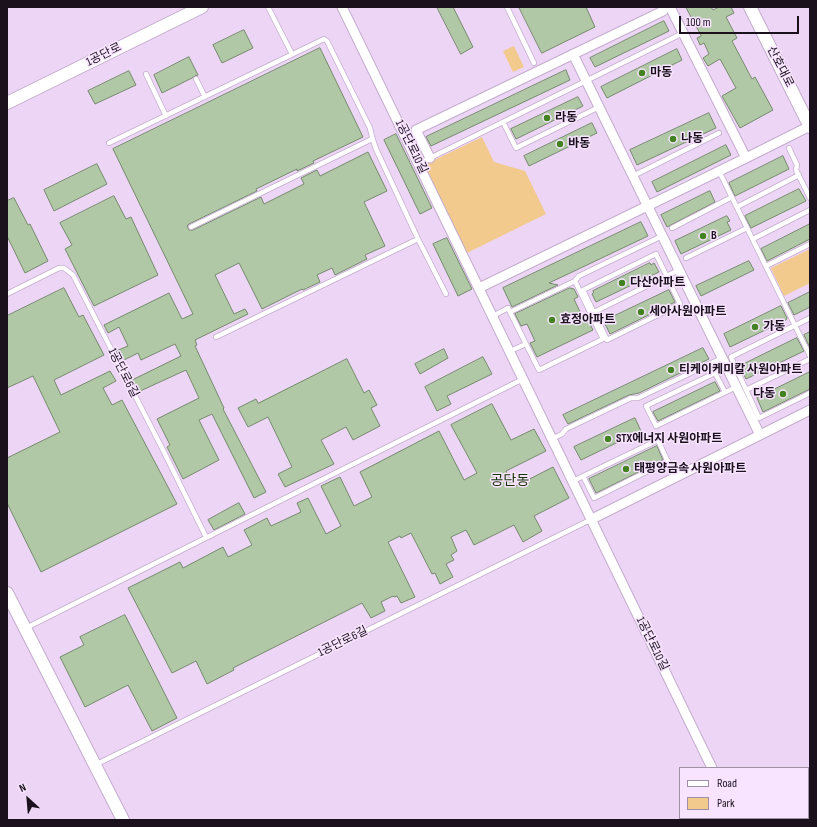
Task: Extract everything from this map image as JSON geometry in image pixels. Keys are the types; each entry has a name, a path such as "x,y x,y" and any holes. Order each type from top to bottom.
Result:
{"street":[{"name":"1공단로","path":"7,103 202,7"},
{"name":"1공단로10길","path":"342,7 712,767"},
{"name":"산호대로","path":"750,7 810,126"},
{"name":"산호대로","path":"757,7 810,114"},
{"path":"426,160 416,130 666,9 683,33 746,158"},
{"path":"573,54 760,435"},
{"path":"479,288 810,126"},
{"path":"592,520 810,410"},
{"path":"7,593 123,820"}],"lane":[{"path":"268,7 292,54"},
{"path":"506,7 534,63"},
{"path":"426,160 683,33"},
{"path":"109,143 292,54 322,40 327,41 370,128 372,139 446,294"},
{"path":"146,74 166,116"},
{"path":"196,79 205,97"},
{"path":"503,122 516,148 599,107"},
{"path":"632,176 719,133"},
{"path":"191,227 372,139"},
{"path":"789,148 797,165 796,170 810,198"},
{"path":"719,171 810,356"},
{"path":"737,206 799,176"},
{"path":"672,228 732,197"},
{"path":"752,239 810,210"},
{"path":"686,258 747,228"},
{"path":"510,312 574,281 579,276 662,236"},
{"path":"216,337 418,238"},
{"path":"766,266 810,244"},
{"path":"656,254 680,304 607,340 594,312 583,290 656,254"},
{"name":"1공단로6길","path":"7,294 59,268 64,268 72,275 162,448 206,537"},
{"path":"594,312 679,270"},
{"path":"493,316 508,308 539,370 603,339 574,281"},
{"path":"810,318 730,357 759,418 810,392"},
{"path":"510,351 526,344"},
{"path":"552,439 562,434 566,429 631,398 638,398 722,358"},
{"path":"746,390 810,359"},
{"path":"725,392 715,373 646,406 656,426 736,387"},
{"path":"25,629 523,379"},
{"path":"573,481 658,440 676,478"},
{"path":"583,476 594,498 668,461"},
{"name":"1공단로6길","path":"95,765 592,520"}],"green space":[{"path":"514,46 524,67 513,72 503,51"},
{"path":"482,137 494,162 525,171 546,214 467,253 424,165"},
{"path":"810,249 810,283 784,296 771,268"}],"building":[{"path":"437,7 453,7 473,47 461,54"},
{"path":"519,7 586,7 595,27 542,53"},
{"path":"686,7 711,7 713,10 719,7 731,7 734,13 726,17 737,38 732,41 752,79 755,77 773,110 740,128 722,96 736,88 720,59 708,66 703,58 709,54 704,43 700,45 697,38 701,36"},
{"path":"664,21 669,31 595,67 590,58"},
{"path":"244,30 253,48 222,63 213,45"},
{"path":"320,48 363,137 313,161 314,163 297,171 297,169 256,189 257,191 187,226 189,230 193,230 261,197 264,204 304,184 301,178 317,170 320,176 368,152 387,191 364,202 385,246 365,255 367,259 335,275 332,268 317,275 320,282 303,290 302,289 262,309 239,263 215,275 234,314 245,309 248,314 195,340 197,345 195,346 224,408 223,409 266,492 254,498 212,414 199,420 219,460 183,479 167,447 170,445 157,419 199,398 186,370 138,392 132,380 181,356 175,344 141,360 138,353 122,361 116,351 128,346 119,327 108,333 104,325 169,293 182,319 193,314 113,149"},
{"name":"마동","path":"677,49 682,60 607,98 601,87"},
{"path":"189,57 198,75 162,93 154,75"},
{"path":"566,70 570,80 431,146 426,137"},
{"path":"129,71 136,85 95,104 88,91"},
{"name":"라동","path":"578,97 583,106 516,139 511,129"},
{"name":"나동","path":"709,113 716,128 637,165 630,150"},
{"name":"바동","path":"592,123 597,133 529,166 524,156"},
{"path":"396,134 432,208 420,214 384,140"},
{"path":"726,145 731,155 657,192 652,182"},
{"path":"783,156 789,169 735,196 729,183"},
{"path":"97,164 107,184 54,211 44,190"},
{"path":"799,189 806,201 751,228 745,216"},
{"path":"710,191 715,202 667,227 661,215"},
{"path":"114,196 126,219 131,217 158,275 94,306 65,249 72,245 60,223"},
{"path":"14,198 28,225 30,224 48,261 25,273 7,236 7,201"},
{"name":"B","path":"727,216 730,221 727,222 731,230 681,254 675,241"},
{"name":"효정아파트","path":"641,222 648,236 549,283 558,285 512,307 503,288"},
{"path":"810,224 810,239 767,261 761,249"},
{"path":"447,238 472,289 458,296 433,244"},
{"path":"749,261 754,270 701,296 696,286"},
{"name":"다산아파트","path":"650,263 651,265 654,263 659,272 596,302 592,294 594,292 593,291"},
{"path":"64,288 79,317 83,315 104,355 54,380 61,395 110,371 116,381 103,388 112,405 122,400 177,504 41,572 7,503 7,458 60,432 33,376 7,388 7,316"},
{"name":"효정아파트","path":"570,288 574,289 578,297 574,299 582,316 585,314 593,330 537,357 530,343 535,341 527,324 521,326 515,314"},
{"name":"세아사원아파트","path":"669,290 675,302 610,334 605,324 606,320"},
{"path":"810,292 810,307 794,315 788,303"},
{"name":"가동","path":"781,306 787,318 786,320 730,347 724,334"},
{"path":"810,332 810,348 804,335"},
{"path":"797,338 804,351 746,379 740,366"},
{"path":"703,348 709,359 639,393 629,395 568,424 563,415"},
{"path":"444,349 448,358 420,374 415,364"},
{"path":"483,357 492,374 447,396 451,404 437,411 425,387"},
{"path":"347,359 364,393 369,390 377,405 371,408 380,426 353,440 346,427 321,440 334,464 285,487 278,474 292,467 268,417 248,427 238,408 256,399 258,403"},
{"name":"다동","path":"810,372 810,389 763,412 757,398"},
{"path":"715,382 720,391 658,421 653,412"},
{"path":"492,404 511,440 534,429 546,451 506,471 514,487 553,467 569,498 534,516 542,531 523,542 514,525 474,545 466,530 451,537 457,551 451,555 454,560 446,564 453,577 440,584 435,573 432,574 411,533 401,538 400,536 388,542 415,597 401,603 397,596 393,596 381,602 385,611 371,618 362,603 233,668 234,670 207,684 196,661 172,673 128,588 180,562 183,568 223,547 228,557 252,545 244,530 267,518 271,526 301,512 297,503 308,498 326,534 341,526 321,486 340,477 354,506 372,497 360,472 439,431 464,480 477,473 451,425"},
{"name":"STX에너지 사원아파트","path":"635,418 641,431 581,460 574,447"},
{"name":"태평양금속 사원아파트","path":"657,446 663,460 596,493 589,479"},
{"path":"239,503 245,514 214,530 208,520"},
{"path":"125,615 177,718 152,731 128,685 85,707 60,657 84,645 80,637"}],"place":[{"name":"마동","path":"642,73"},
{"name":"라동","path":"547,118"},
{"name":"나동","path":"673,139"},
{"name":"바동","path":"560,144"},
{"name":"B","path":"703,236"},
{"name":"다산아파트","path":"622,283"},
{"name":"세아사원아파트","path":"641,312"},
{"name":"효정아파트","path":"552,320"},
{"name":"가동","path":"755,327"},
{"name":"티케이케미칼 사원아파트","path":"671,370"},
{"name":"다동","path":"783,394"},
{"name":"STX에너지 사원아파트","path":"608,439"},
{"name":"태평양금속 사원아파트","path":"626,469"}],"district":[{"name":"공단동","path":"510,481"}]}
